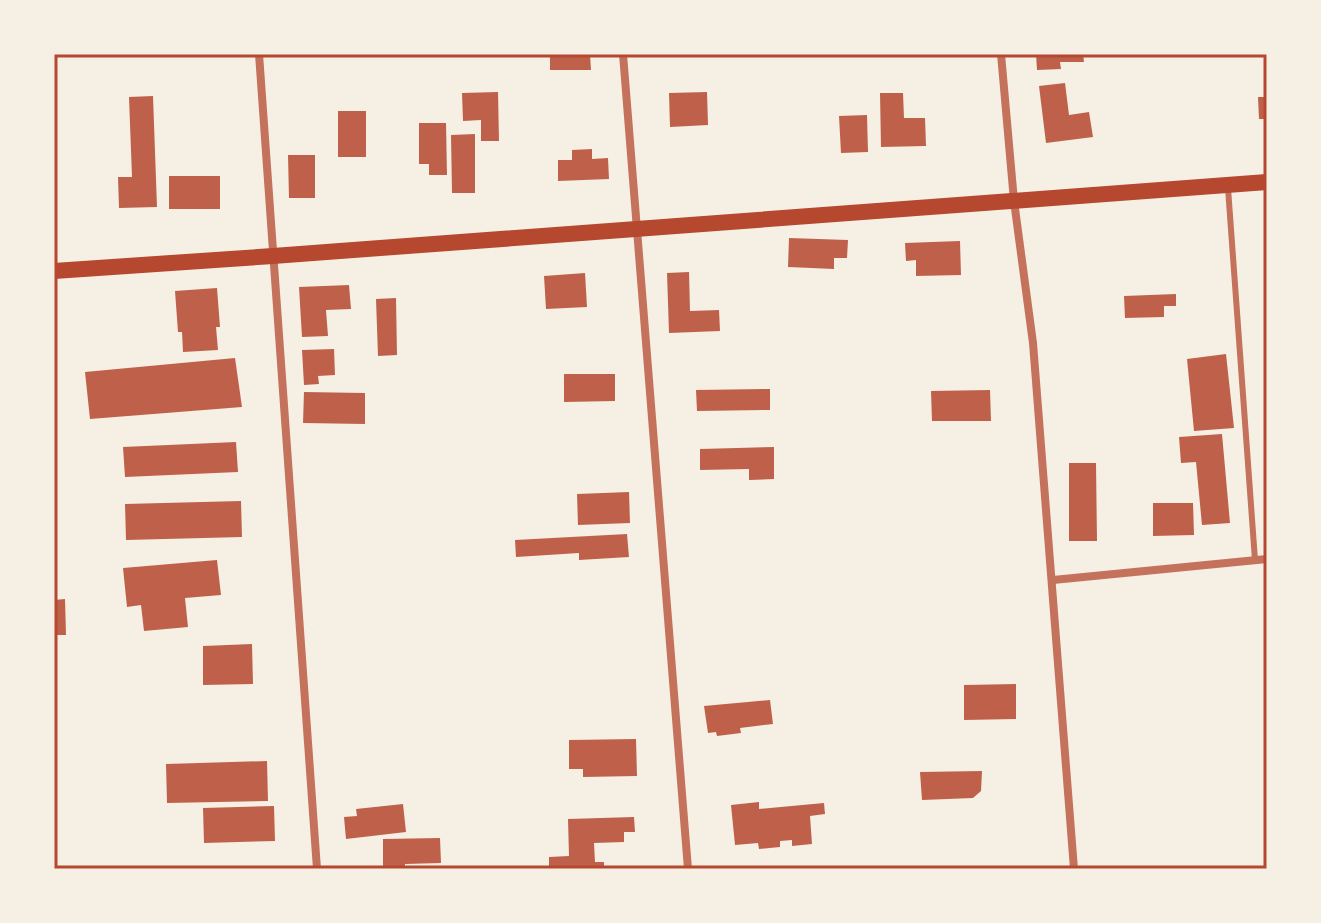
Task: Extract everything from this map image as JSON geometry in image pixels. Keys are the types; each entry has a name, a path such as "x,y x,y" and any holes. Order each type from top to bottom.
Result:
{"main road":[{"path":"54,271 1267,182"}],"street":[{"path":"259,54 317,869"},
{"path":"623,54 688,869"},
{"path":"1001,54 1014,201 1033,343 1074,869"},
{"path":"1053,580 1267,559"}],"lane":[{"path":"1228,185 1255,560"}],"building":[{"path":"550,54 590,54 591,70 550,70"},
{"path":"1036,54 1083,54 1084,62 1060,62 1061,69 1037,70"},
{"path":"1065,83 1069,115 1089,112 1093,137 1046,143 1039,86"},
{"path":"498,92 499,141 481,141 481,120 463,121 462,93"},
{"path":"707,92 708,125 670,127 669,93"},
{"path":"880,93 903,93 904,118 925,118 926,146 881,147"},
{"path":"153,96 157,207 119,208 118,177 132,177 129,97"},
{"path":"1258,97 1267,97 1267,119 1259,119"},
{"path":"338,111 366,111 366,157 338,157"},
{"path":"867,115 868,152 841,153 839,116"},
{"path":"419,123 446,123 447,175 429,175 429,164 419,164"},
{"path":"475,134 475,193 452,193 451,135"},
{"path":"592,149 592,159 608,158 609,179 558,181 558,160 572,160 572,150"},
{"path":"288,155 315,155 315,198 289,198"},
{"path":"169,176 220,176 220,209 169,209"},
{"path":"789,238 848,240 847,258 834,258 834,269 788,267"},
{"path":"960,241 961,275 916,276 916,260 906,261 905,243"},
{"path":"689,272 690,311 719,310 720,331 669,333 667,273"},
{"path":"585,273 587,307 546,309 544,276"},
{"path":"349,285 351,309 326,310 328,336 302,337 299,287"},
{"path":"217,288 218,350 183,352 175,291"},
{"path":"1176,294 1176,306 1164,306 1164,317 1125,318 1124,296"},
{"path":"396,298 397,355 378,356 376,299"},
{"path":"334,349 335,375 318,376 319,384 304,385 302,350"},
{"path":"1226,354 1234,428 1194,431 1187,359"},
{"path":"235,358 242,407 90,419 85,372"},
{"path":"564,374 615,374 615,401 564,402"},
{"path":"770,389 770,410 697,411 696,390"},
{"path":"990,390 991,421 932,421 931,391"},
{"path":"304,392 365,393 365,424 303,423"},
{"path":"1222,434 1230,523 1202,525 1196,462 1181,463 1179,437"},
{"path":"236,442 238,472 125,477 123,447"},
{"path":"774,447 774,479 749,480 749,469 700,470 700,449"},
{"path":"1069,463 1096,463 1097,541 1069,541"},
{"path":"629,492 630,523 578,525 577,494"},
{"path":"241,501 242,537 126,540 125,504"},
{"path":"1153,503 1193,503 1194,535 1153,536"},
{"path":"627,534 629,557 579,560 579,553 516,557 515,540"},
{"path":"217,560 221,595 185,598 188,627 144,631 141,605 127,607 123,568"},
{"path":"65,599 66,635 54,635 54,600"},
{"path":"252,644 253,684 203,685 203,646"},
{"path":"1016,684 1016,719 964,720 964,685"},
{"path":"770,700 773,724 740,728 741,733 717,736 716,732 708,733 704,706"},
{"path":"636,739 637,776 583,777 583,769 569,769 569,740"},
{"path":"267,761 268,801 167,803 166,764"},
{"path":"982,771 981,791 973,798 922,800 920,772"},
{"path":"759,802 759,809 824,803 825,814 810,816 812,844 792,846 792,840 780,841 780,847 759,849 758,843 735,845 731,805"},
{"path":"403,804 406,832 346,839 344,817 357,816 356,809"},
{"path":"274,806 275,841 204,843 203,808"},
{"path":"634,817 635,832 624,832 624,842 594,843 595,862 604,862 604,869 549,869 549,857 569,856 568,819"},
{"path":"440,838 441,863 405,864 405,869 383,869 383,839"}]}
